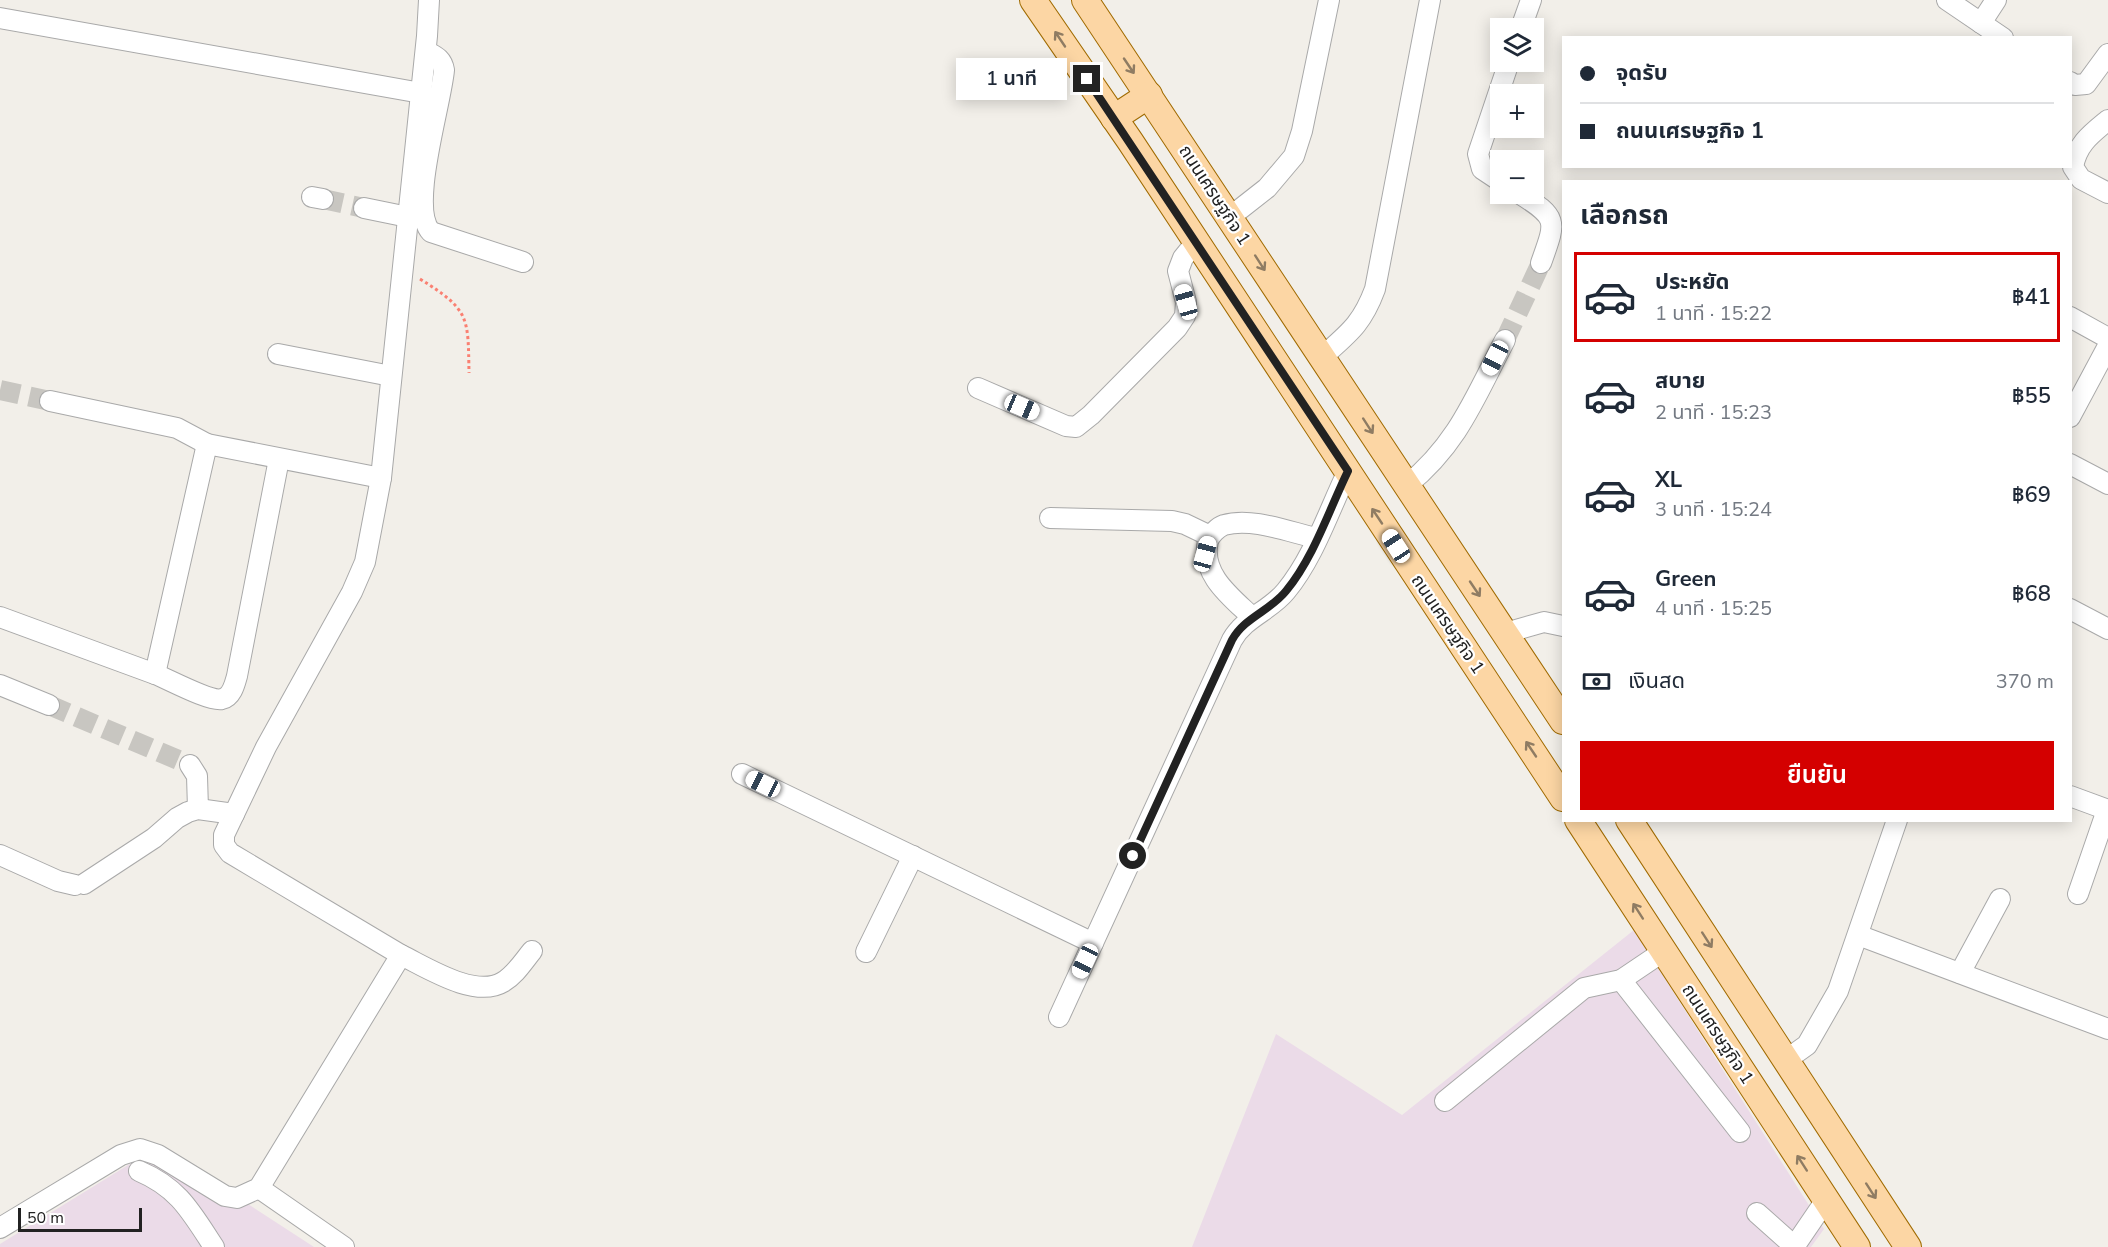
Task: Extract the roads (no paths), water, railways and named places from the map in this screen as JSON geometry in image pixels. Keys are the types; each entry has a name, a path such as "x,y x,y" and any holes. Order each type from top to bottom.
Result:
{"main road":[{"name":"ถนนเศรษฐกิจ 1","path":"1033,0 1114,118 1562,796"},
{"name":"ถนนเศรษฐกิจ 1","path":"1085,0 1562,719"},
{"path":"1114,118 1149,95"},
{"name":"ถนนเศรษฐกิจ 1","path":"1579,822 1857,1247"},
{"path":"1630,822 1908,1247"}],"street":[{"path":"429,0 426,51 381,478 364,562 352,592 266,747 224,835 224,845 230,853 401,955 468,986 501,984 514,973 532,951"},
{"path":"1230,217 1267,188 1294,156 1302,131 1329,0"},
{"path":"1322,357 1357,326 1367,311 1375,290 1430,0"},
{"path":"1525,18 1531,0"},
{"path":"1947,0 2000,36"},
{"path":"1980,22 1996,0"},
{"path":"0,18 421,93"},
{"path":"426,51 438,57 444,70 425,174 423,216 425,226 431,232 523,262"},
{"path":"2072,83 2086,84 2108,54"},
{"path":"1490,174 1482,169 1478,154 1506,72"},
{"path":"2108,120 2084,140 2075,154 2073,167 2081,179 2108,193"},
{"path":"1537,204 1545,209 1552,221 1551,234 1541,262"},
{"path":"364,208 408,218"},
{"path":"978,388 1066,426 1076,427 1091,415 1177,328 1185,316 1186,302 1178,271 1196,242"},
{"path":"2072,318 2108,338"},
{"path":"1407,485 1432,464 1458,432 1505,340"},
{"path":"2072,413 2108,346"},
{"path":"278,354 391,376"},
{"path":"50,400 177,428 207,444 381,478"},
{"path":"155,674 207,444"},
{"path":"0,617 221,700 228,696 237,676 279,459"},
{"path":"2072,465 2108,484"},
{"path":"1059,1017 1232,640 1239,628 1252,617 1268,610 1297,577 1348,471"},
{"path":"1050,518 1172,521 1185,524 1210,536"},
{"path":"1252,617 1221,588 1208,565 1205,554 1210,536 1222,526 1236,524 1256,525 1316,538"},
{"path":"2072,610 2108,629"},
{"path":"1505,633 1544,622 1562,626"},
{"path":"0,685 49,705"},
{"path":"189,765 197,776 198,810"},
{"path":"742,774 1093,943"},
{"path":"2072,797 2108,810 2078,894"},
{"path":"0,855 58,881 79,885 154,838 177,818 198,810 234,814"},
{"path":"1786,1060 1808,1046 1838,991 1896,822"},
{"path":"866,952 913,856"},
{"path":"1960,973 2000,899"},
{"path":"1858,935 2108,1029"},
{"path":"1445,1101 1584,988 1621,980 1664,951"},
{"path":"0,1228 121,1155 140,1149 158,1155 225,1196 237,1198 259,1188 401,955"},
{"path":"1621,980 1740,1132"},
{"path":"139,1171 160,1180 173,1190 214,1247"},
{"path":"259,1188 344,1247"},
{"path":"1757,1213 1794,1246 1826,1200"}],"tunnel":[{"path":"323,199 364,208"},
{"path":"1505,340 1541,263"},
{"path":"0,390 50,401"},
{"path":"49,705 190,765"}]}
